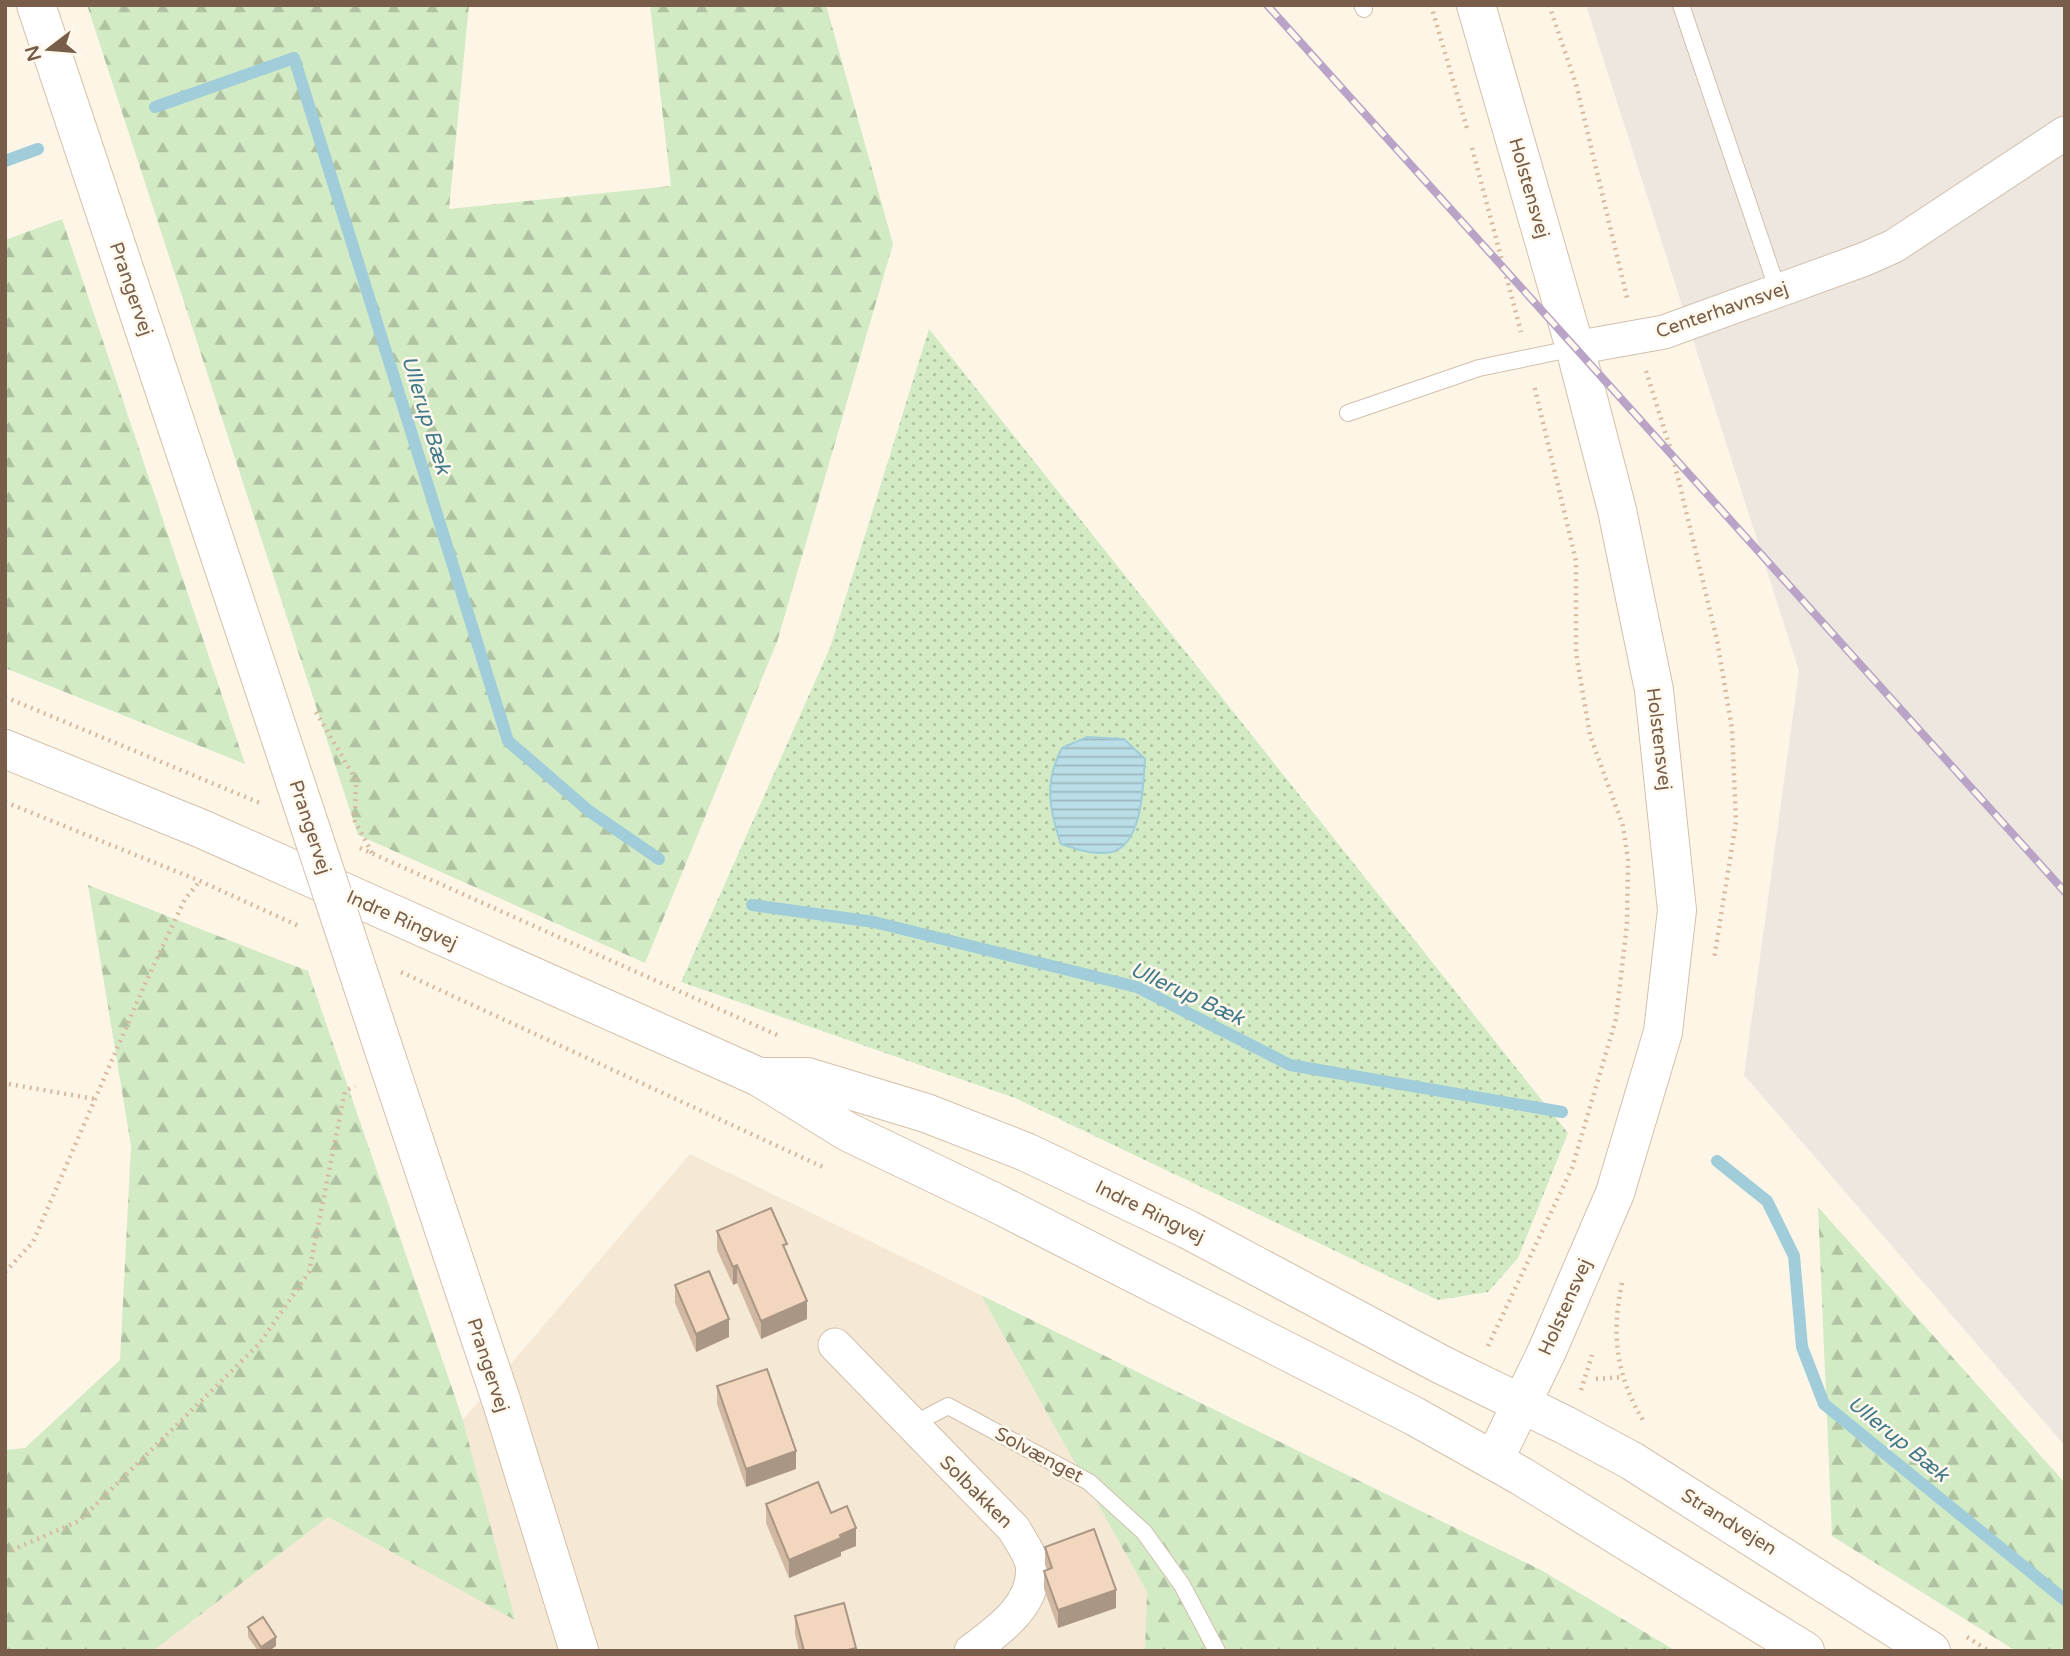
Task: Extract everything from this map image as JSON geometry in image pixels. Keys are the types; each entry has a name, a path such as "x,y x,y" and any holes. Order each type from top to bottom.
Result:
{"street":[{"name":"Prangervej","path":"36,5 502,1403 579,1651"},
{"name":"Holstensvej","path":"1476,5 1575,348 1617,510 1654,690 1677,910 1663,1032 1615,1193 1547,1351 1494,1461"},
{"name":"Centerhavnsvej","path":"1575,348 1664,332 1894,246 2065,133"},
{"name":"Indre Ringvej","path":"5,749 202,829 758,1077 848,1132 1377,1396 1494,1461"},
{"name":"Indre Ringvej","path":"758,1077 807,1077 926,1113 1026,1152 1187,1229 1441,1365 1520,1404"},
{"name":"Solbakken","path":"835,1345 910,1426 1014,1529 1032,1563 1030,1591 1005,1626 971,1651"},
{"name":"Strandvejen","path":"1520,1404 1632,1461 1931,1651"},
{"path":"1494,1461 1805,1651"}],"lane":[{"path":"1681,5 1777,291"},
{"name":"Centerhavnsvej","path":"1348,414 1479,368 1575,348"},
{"name":"Solvænget","path":"910,1426 948,1406 1090,1482 1144,1532 1182,1585 1217,1651"}],"path":[{"path":"1431,5 1471,144"},
{"path":"1549,5 1576,84 1609,220"},
{"path":"1488,1348 1572,1168 1616,1019 1627,924 1628,860 1623,826 1590,735 1576,653 1576,561 1567,524"},
{"path":"5,697 262,804"},
{"path":"313,707 356,780 355,821 372,854"},
{"path":"5,802 200,881 312,932"},
{"path":"348,843 780,1037"},
{"path":"5,1272 33,1242 94,1099 185,899 200,881"},
{"path":"398,971 829,1170"},
{"path":"5,1553 79,1521 259,1344 309,1272 345,1091 390,1068"},
{"path":"9,1084 94,1099"},
{"path":"1622,1285 1615,1344 1623,1377 1647,1427"},
{"path":"1596,1379 1623,1377"}],"shaded area":[{"path":"1586,5 2065,5 2065,1446 1744,1075 1799,671"},
{"path":"690,1154 981,1295 1147,1592 1145,1651 153,1651 328,1517 514,1619 463,1420"}],"green space":[{"path":"87,5 469,5 449,209 671,186 650,5 826,5 893,244 777,642 645,963 358,835"},
{"path":"62,219 245,764 5,668 5,240"},
{"path":"929,329 1568,1133 1518,1258 1488,1292 1438,1300 1015,1098 681,982 830,648"},
{"path":"88,885 308,971 463,1420 515,1620 328,1517 153,1651 5,1651 5,1450 25,1448 120,1360 131,1146"},
{"path":"1818,1207 2065,1483 2065,1651 2016,1651 1832,1536"},
{"path":"981,1295 1541,1570 1676,1651 1145,1651 1147,1592"}],"water":[{"path":"1087,737 1124,739 1145,759 1141,800 1134,830 1118,850 1105,853 1088,852 1061,844 1051,807 1053,772 1062,748"}],"building":[{"path":"771,1208 787,1244 783,1245 807,1301 761,1321 737,1265 733,1267 717,1231"},
{"path":"709,1271 729,1319 696,1334 675,1285"},
{"path":"767,1369 796,1451 746,1469 717,1386"},
{"path":"818,1482 831,1513 847,1506 856,1528 840,1535 841,1538 789,1560 766,1504"},
{"path":"1094,1529 1116,1590 1058,1610 1044,1571 1052,1568 1045,1547"},
{"path":"844,1603 856,1648 844,1651 804,1651 795,1616"},
{"path":"263,1617 276,1637 261,1647 248,1627"}],"waterway":[{"name":"Ullerup Bæk","path":"155,107 294,58 508,741 589,811 659,859"},
{"name":"Ullerup Bæk","path":"5,161 38,149"},
{"name":"Ullerup Bæk","path":"752,905 874,922 1137,987 1290,1065 1562,1112"},
{"name":"Ullerup Bæk","path":"1717,1161 1767,1201 1794,1256 1802,1347 1824,1404 2065,1600"}],"railway":[{"path":"1267,5 2065,892"}]}
